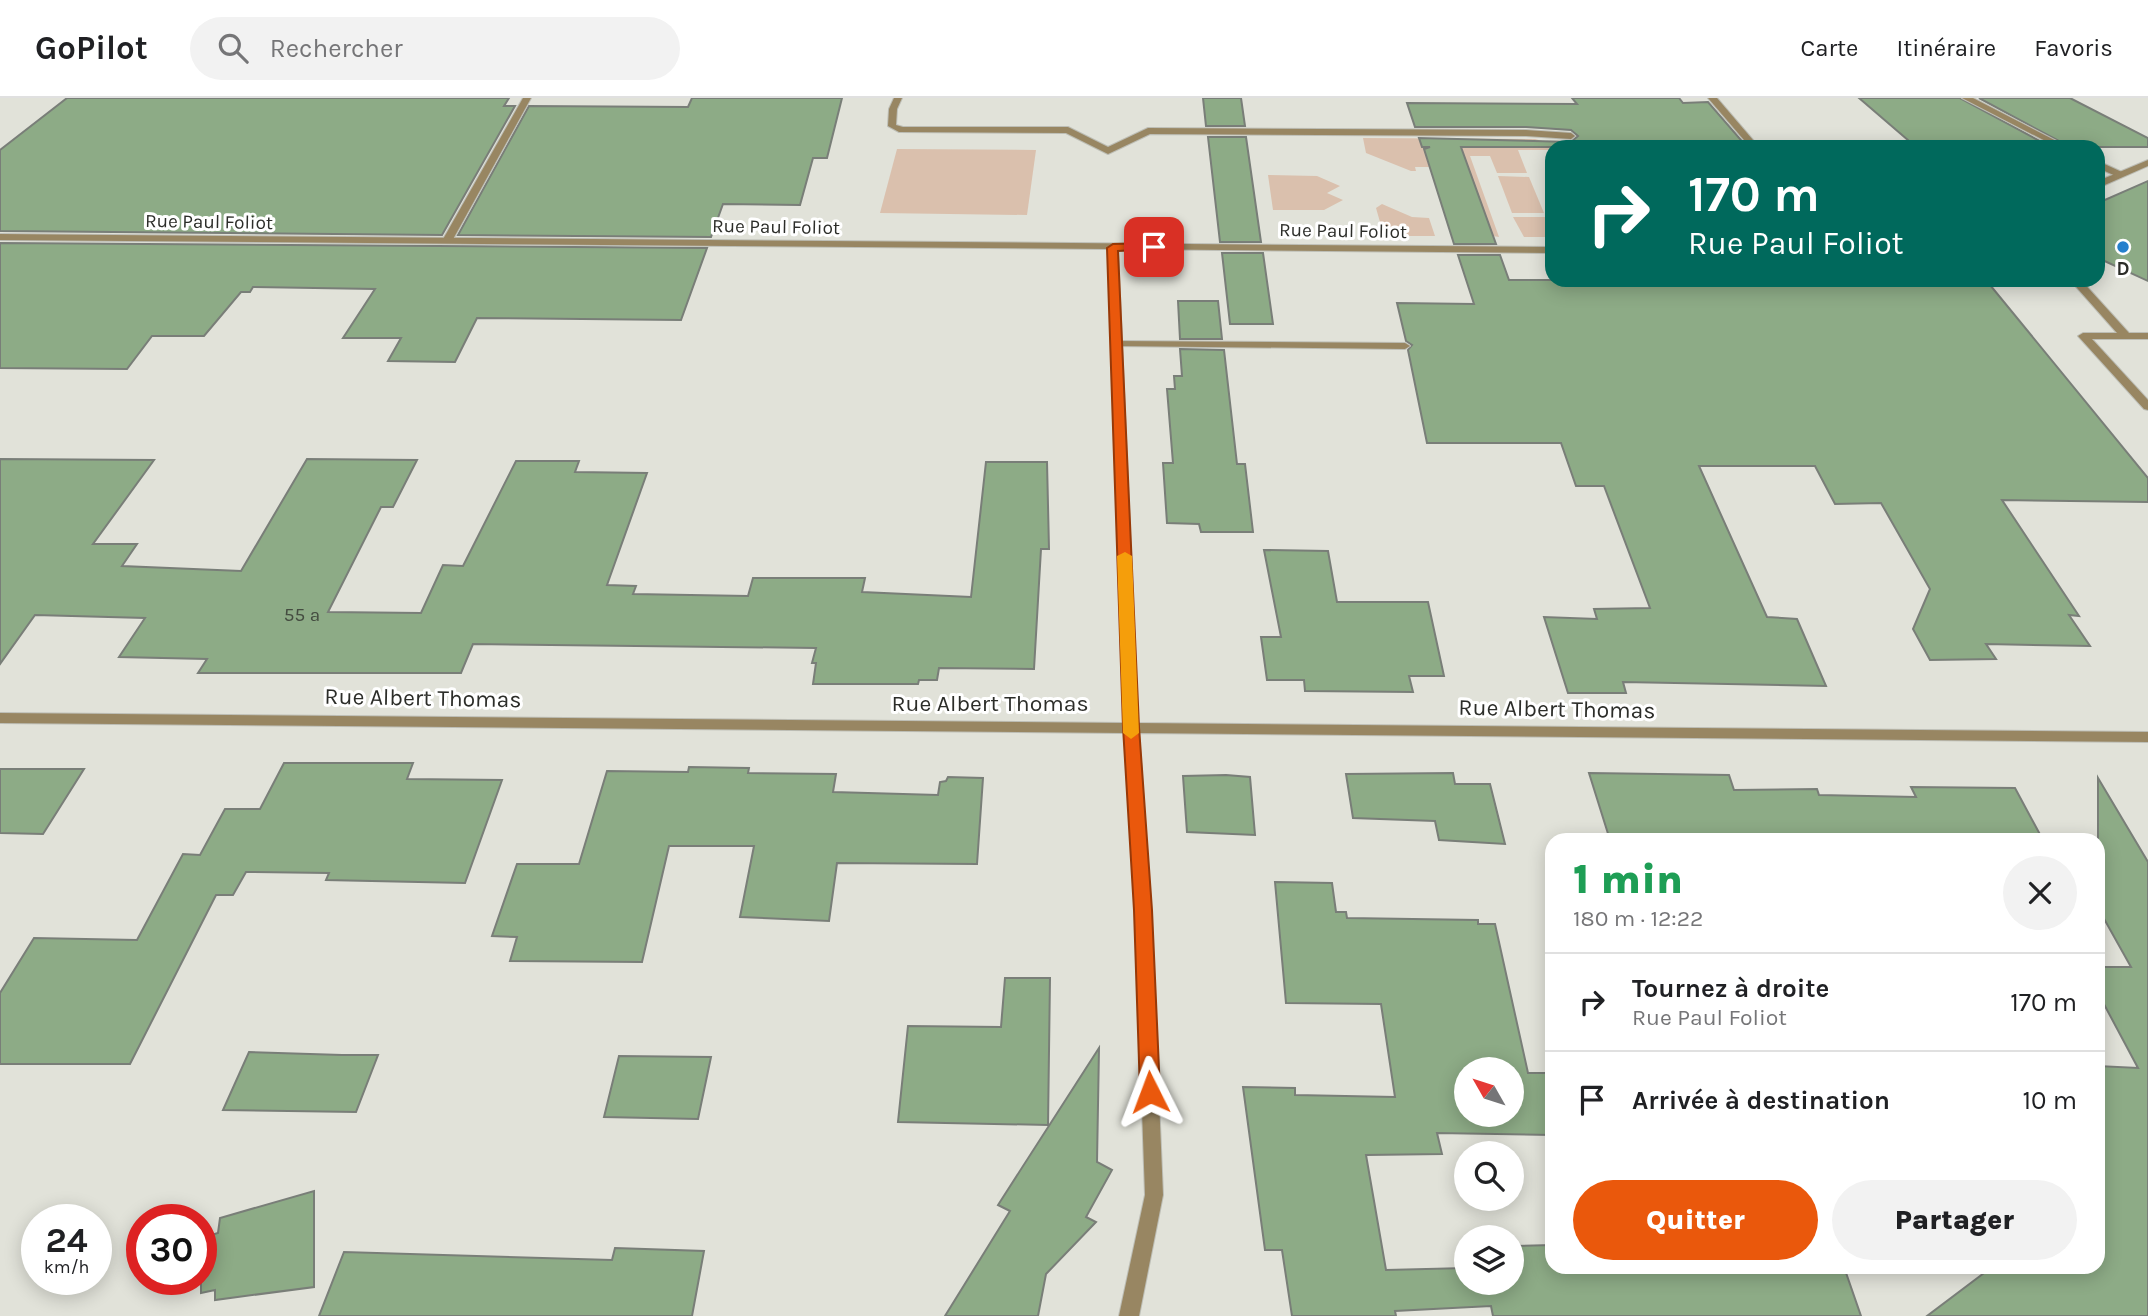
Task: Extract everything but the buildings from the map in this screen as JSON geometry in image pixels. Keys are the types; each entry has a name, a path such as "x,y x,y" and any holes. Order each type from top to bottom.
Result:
{"street":[{"path":"447,241 527,98"},
{"path":"898,98 893,109 892,126 902,130 1068,130 1108,151 1148,131 1526,133 1571,136"},
{"path":"1712,98 1749,140"},
{"path":"1966,98 2049,140"},
{"path":"2105,182 2148,163"},
{"path":"2105,167 2121,175"},
{"name":"Rue Paul Foliot","path":"0,237 1545,250"},
{"path":"1113,248 1131,727 1143,910 1154,1195 1129,1316"},
{"path":"2081,287 2126,336"},
{"path":"2148,337 2083,336 2148,407"},
{"path":"1117,344 1405,346"},
{"name":"Rue Albert Thomas","path":"0,718 2148,737"}],"shaded area":[{"path":"1363,138 1535,139 1545,142 1545,150 1518,150 1527,173 1497,173 1490,156 1470,156 1499,237 1493,236 1463,154 1425,153 1429,167 1415,167 1416,171 1411,171 1366,153"},
{"path":"897,149 1036,150 1027,215 880,213"},
{"path":"1268,175 1317,176 1340,186 1327,193 1343,200 1324,210 1273,210"},
{"path":"1498,176 1529,177 1544,213 1512,213"},
{"path":"1382,204 1412,217 1429,218 1435,236 1384,236 1376,208"},
{"path":"1513,217 1545,217 1545,237 1524,237"}],"slow traffic":[{"path":"1125,556 1131,733"}],"place":[{"name":"D","path":"2123,247"}],"route":[{"path":"1150,1092 1143,910 1131,727 1113,248 1154,247"}]}
